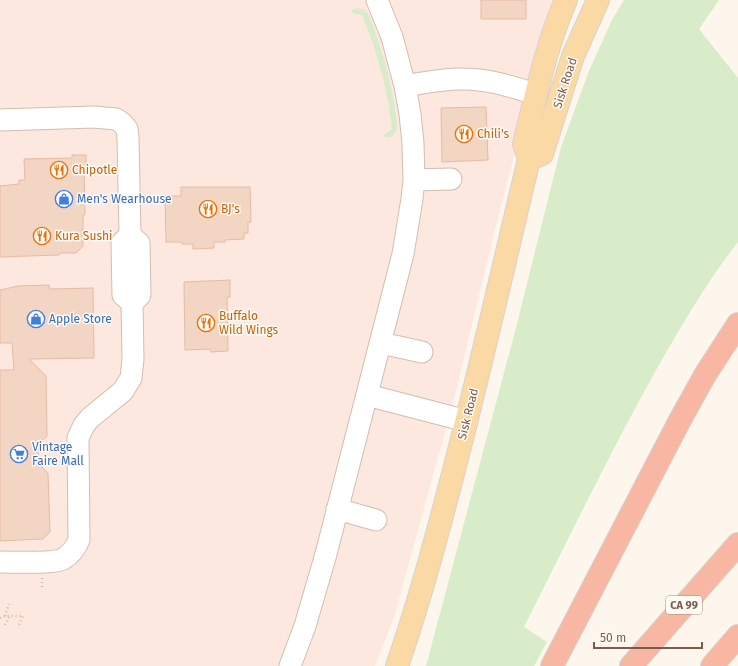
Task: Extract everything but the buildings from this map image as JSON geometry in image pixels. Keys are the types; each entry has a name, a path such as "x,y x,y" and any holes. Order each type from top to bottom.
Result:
{"highway":[{"path":"552,666 680,420 705,375 738,324"},
{"name":"CA 99","path":"631,666 738,544"},
{"path":"712,666 738,636"}],"main road":[{"name":"Sisk Road","path":"397,666 419,598 467,421 529,159 524,144 536,94 557,22 566,0"},
{"name":"Sisk Road","path":"529,159 542,154 573,56 598,0"},
{"path":"573,56 610,0"}],"street":[{"path":"290,666 305,626 321,573 381,343 407,236 414,180 413,143 410,114 405,86 392,37 377,0"},
{"path":"405,86 449,79 470,79 491,82 536,94"},
{"path":"0,120 94,117 116,119 127,129 130,235 139,243 140,295 132,303 132,378 123,391 90,418 84,425 78,438 80,535 77,546 69,555 56,561 0,562"},
{"path":"414,180 451,179"},
{"path":"381,343 422,352"},
{"path":"367,395 467,421"},
{"path":"337,509 376,520"}],"path":[{"path":"42,574 42,589"},
{"path":"5,616 9,604"},
{"path":"0,618 5,616 23,616 18,626"},
{"path":"5,626 10,616"}],"shaded area":[{"path":"0,0 557,0 540,56 495,229 454,399 394,617 375,666 0,666"}],"green space":[{"path":"624,0 719,0 699,29 738,78 738,242 699,298 664,356 592,490 524,627 547,642 534,666 426,666 517,324 561,147 589,71 612,20"},
{"path":"357,8 365,10 368,14 388,73 397,122 397,128 390,137 385,137 383,135 392,129 381,71 373,43 362,15 351,13 352,10"}],"place":[{"name":"Chili's","path":"464,134"},
{"name":"Chipotle","path":"59,170"},
{"name":"Men's Wearhouse","path":"64,199"},
{"name":"BJ's","path":"208,209"},
{"name":"Kura Sushi","path":"42,236"},
{"name":"Apple Store","path":"36,319"},
{"name":"Buffalo Wild Wings","path":"206,323"},
{"name":"Vintage Faire Mall","path":"19,454"}]}
